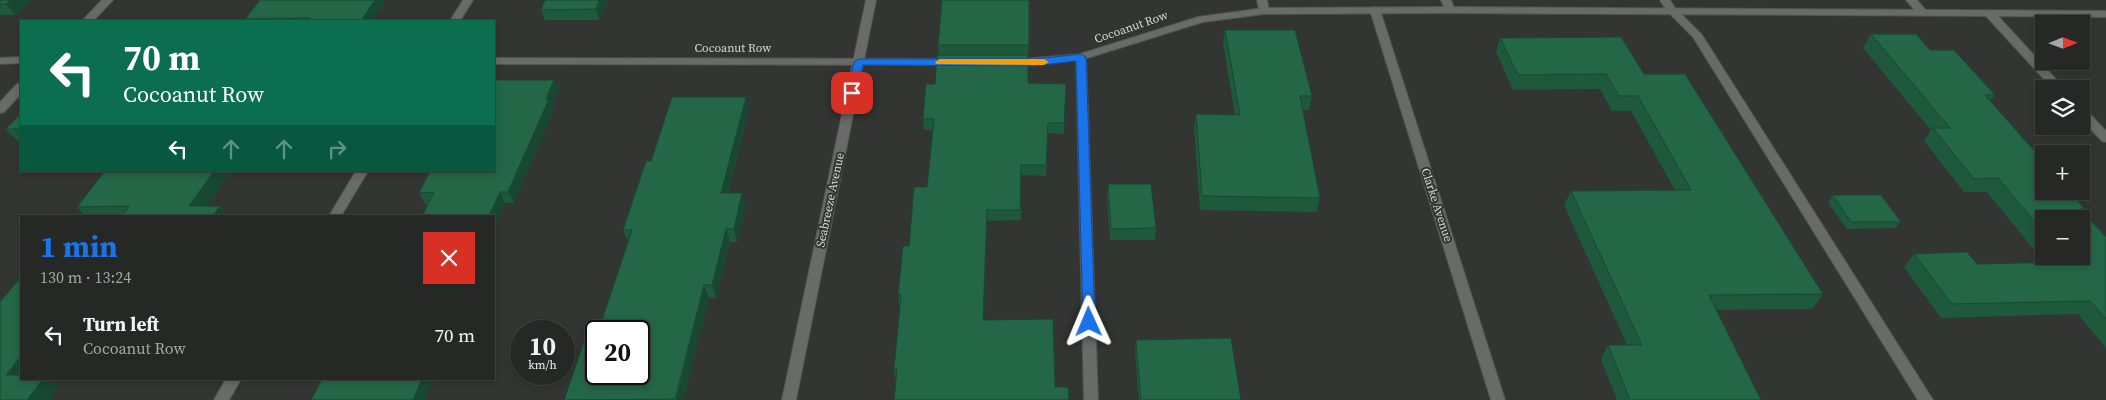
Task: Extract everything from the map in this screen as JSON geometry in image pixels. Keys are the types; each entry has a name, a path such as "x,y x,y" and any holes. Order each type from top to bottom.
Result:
{"street":[{"path":"88,20 108,0"},
{"path":"456,20 468,0"},
{"name":"Seabreeze Avenue","path":"790,400 871,0"},
{"path":"1911,0 1923,13"},
{"name":"Cocoanut Row","path":"997,62 1035,62 1081,57 1202,19 1263,5 1375,10 1448,5 1669,6 1923,13 2106,14"},
{"path":"1669,6 1697,35 1926,400"},
{"name":"Clarke Avenue","path":"1375,10 1498,400"},
{"path":"1989,13 2052,80"},
{"path":"1081,57 1091,400"},
{"path":"0,61 20,60"},
{"name":"Cocoanut Row","path":"495,61 967,62"},
{"path":"0,109 20,88"},
{"path":"2090,121 2106,138"},
{"path":"336,215 361,172"},
{"path":"221,400 233,380"}],"building":[{"path":"0,0 11,0 6,4 0,4"},
{"path":"260,0 375,0 362,20 309,20 310,18 245,19"},
{"path":"545,0 599,0 596,9 541,10"},
{"path":"942,0 1029,0 1029,45 938,45"},
{"path":"1225,30 1295,30 1312,96 1300,96 1320,198 1202,196 1196,114 1240,115"},
{"path":"1871,34 1916,34 1930,50 1954,50 1995,95 1985,95 2035,152 2035,200 2077,200 2085,209 2035,210 2035,222 1998,178 1974,179 1933,128 1950,128"},
{"path":"1621,37 1644,74 1685,74 1823,294 1709,295 1761,400 1630,400 1608,345 1642,345 1571,191 1691,190 1638,96 1619,96 1606,74 1518,75 1500,38"},
{"path":"937,55 1028,55 1028,83 1066,84 1064,123 1048,123 1046,165 1021,165 1020,210 987,210 983,320 1053,319 1055,387 1068,387 1069,400 894,400 897,369 894,369 901,295 898,295 903,246 909,246 914,187 927,187 934,119 923,119 926,84 935,84"},
{"path":"495,80 554,80 546,99 549,99 508,192 500,192 489,215 422,215 434,192 419,193 430,172 495,172"},
{"path":"672,97 746,97 721,193 742,193 734,229 726,229 712,285 704,285 675,399 564,400 569,385 575,385 575,368 585,339 585,385 650,385 650,320 602,320 632,230 623,230 646,161 651,161"},
{"path":"20,114 20,129 6,129"},
{"path":"104,172 213,172 189,206 220,206 214,215 123,215 129,206 77,207"},
{"path":"1108,184 1151,184 1156,228 1111,229"},
{"path":"1833,195 1881,195 1901,222 1851,222"},
{"path":"2090,220 2106,237 2106,319 2090,301 1952,304 1914,254 1967,252 1977,264 2035,263 2035,265 2090,265"},
{"path":"20,278 20,357 6,375 20,375 20,380 42,380 27,400 0,400 0,302"},
{"path":"1231,338 1241,400 1141,400 1136,340"},
{"path":"321,380 422,380 413,400 311,400"}],"slow traffic":[{"path":"940,62 1044,62"}],"route":[{"path":"852,93 859,62 1035,62 1081,57 1089,322"}]}
